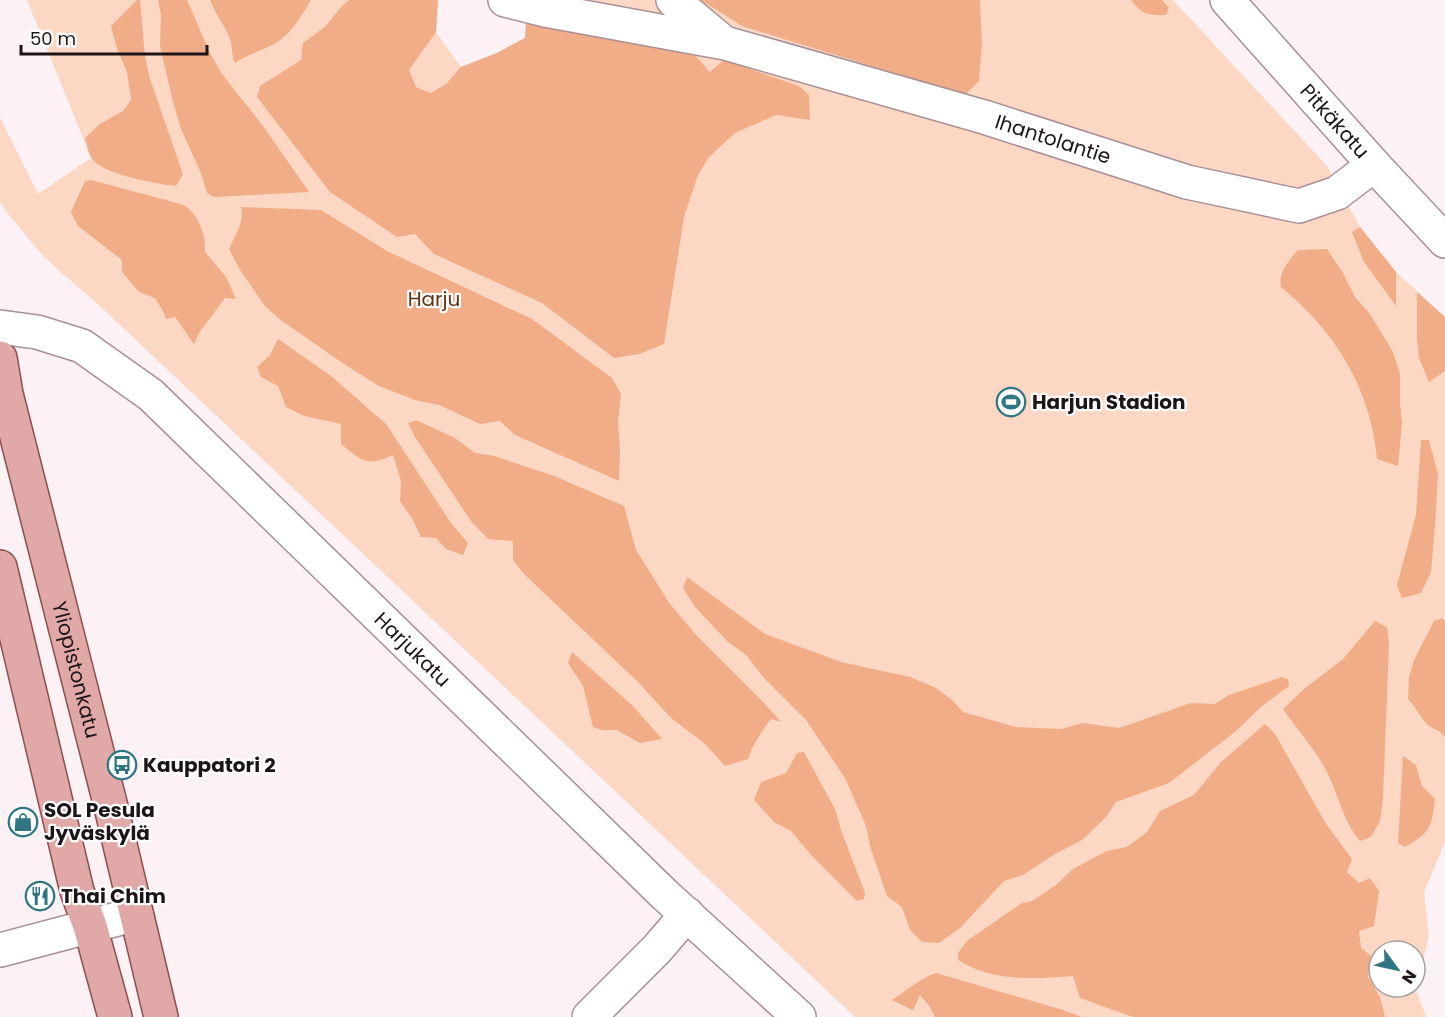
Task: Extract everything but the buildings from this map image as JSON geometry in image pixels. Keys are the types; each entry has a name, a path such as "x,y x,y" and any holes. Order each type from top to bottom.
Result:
{"main road":[{"name":"Yliopistonkatu","path":"0,358 6,394 54,579 161,1017"},
{"path":"0,567 77,891 90,926 115,1017"}],"street":[{"name":"Ihantolantie","path":"505,0 544,10 725,43 984,117 1187,182 1299,206 1337,193 1374,165"},
{"name":"Ihantolantie","path":"673,0 725,43"},
{"name":"Pitkäkatu","path":"1227,0 1445,241"},
{"name":"Harjukatu","path":"0,327 37,332 82,346 152,395 687,914 799,1017"},
{"path":"0,950 136,914"},
{"path":"589,1017 657,949 687,914"}],"green space":[{"name":"Harju","path":"27,0 438,0 436,32 461,67 497,53 525,38 526,24 540,21 542,0 1173,0 1327,166 1360,227 1396,272 1445,317 1445,842 1424,892 1429,936 1427,944 1427,939 1367,939 1367,999 1419,999 1426,1017 855,1017 103,309 44,257 0,202 0,118 38,194 91,158"},
{"path":"137,0 140,0 145,57 150,79 183,174 176,186 129,177 105,168 91,157 85,138 100,124 123,111 131,100 127,72 117,49 111,26"},
{"path":"158,0 187,0 210,53 222,74 263,126 309,192 214,197 207,193 201,173 181,129 173,102 160,46 161,15"},
{"path":"210,0 311,0 303,14 283,38 235,63 230,39"},
{"path":"349,0 438,0 436,32 409,70 416,87 431,93 446,84 461,67 497,53 525,38 526,24 540,21 691,51 710,72 724,60 799,86 809,95 810,120 776,115 735,133 709,157 698,175 684,217 664,344 639,354 614,358 542,303 434,254 415,234 397,237 330,192 257,97 260,86 301,60 303,43 326,26"},
{"path":"701,0 980,0 982,44 979,81 966,94 946,89 742,26"},
{"path":"1131,0 1162,0 1169,8 1166,15 1150,14 1139,9"},
{"path":"91,180 184,205 198,220 203,232 205,252 226,277 236,299 225,298 199,333 194,344 175,317 166,319 155,298 139,292 122,272 122,260 78,226 71,212 85,181"},
{"path":"241,207 321,210 387,251 532,319 612,378 621,394 618,422 619,481 515,435 500,421 480,424 439,405 415,400 379,386 279,319 265,306 240,270 229,249 241,223"},
{"path":"1360,227 1396,272 1396,306 1364,262 1352,232"},
{"path":"1327,249 1355,297 1370,314 1393,352 1400,374 1402,423 1398,466 1377,459 1367,409 1358,385 1334,342 1300,304 1281,287 1283,272 1298,250"},
{"path":"1417,292 1445,317 1445,371 1429,382 1419,358"},
{"path":"278,339 331,376 386,424 451,523 468,543 463,555 446,549 436,538 421,537 400,501 401,481 393,455 377,461 360,458 341,444 341,424 304,416 286,407 278,386 261,377 257,367 270,355"},
{"path":"416,420 455,438 475,453 494,456 554,476 624,506 636,550 670,604 697,636 781,722 771,719 754,744 748,759 725,766 704,743 671,718 638,682 524,574 513,560 513,541 488,539 471,521 415,437 408,423"},
{"path":"1421,440 1429,440 1438,474 1431,572 1421,593 1402,598 1397,585 1416,515"},
{"path":"687,577 765,634 841,662 910,677 936,688 963,712 1016,727 1061,729 1083,723 1119,728 1191,703 1215,704 1229,695 1282,677 1288,679 1289,686 1169,783 1116,802 1106,817 1082,840 1023,875 1004,881 960,928 939,943 922,942 910,930 902,907 887,896 870,846 866,826 845,778 806,720 764,678 746,655 727,641 695,607 683,588"},
{"path":"1442,618 1445,621 1445,738 1426,723 1408,699 1409,677 1414,660 1434,621"},
{"path":"1375,621 1387,627 1389,642 1383,799 1380,821 1371,837 1360,841 1345,817 1323,765 1283,709 1304,689 1343,659"},
{"path":"572,652 632,705 662,739 640,743 617,730 602,730 593,727 583,686 568,663"},
{"path":"1265,724 1275,734 1326,824 1352,859 1347,872 1359,883 1370,878 1379,891 1374,926 1359,931 1361,948 1367,953 1367,999 1380,999 1385,1017 1133,1017 1080,998 1073,976 1029,978 999,976 958,960 958,953 968,940 1022,903 1032,901 1056,885 1073,869 1107,851 1127,847 1147,832 1160,811 1194,795 1221,762"},
{"path":"804,752 836,811 865,893 864,899 857,901 812,856 791,831 774,822 754,800 761,782 786,773 797,753"},
{"path":"1403,756 1416,765 1422,786 1435,799 1431,823 1425,833 1405,847 1398,843"},
{"path":"936,973 1082,1017 935,1017 920,995 913,1010 892,1000"}],"place":[{"name":"Harjun Stadion","path":"1011,402"},
{"name":"Kauppatori 2","path":"122,765"},
{"name":"SOL Pesula Jyväskylä","path":"23,822"},
{"name":"Thai Chim","path":"40,896"}]}
